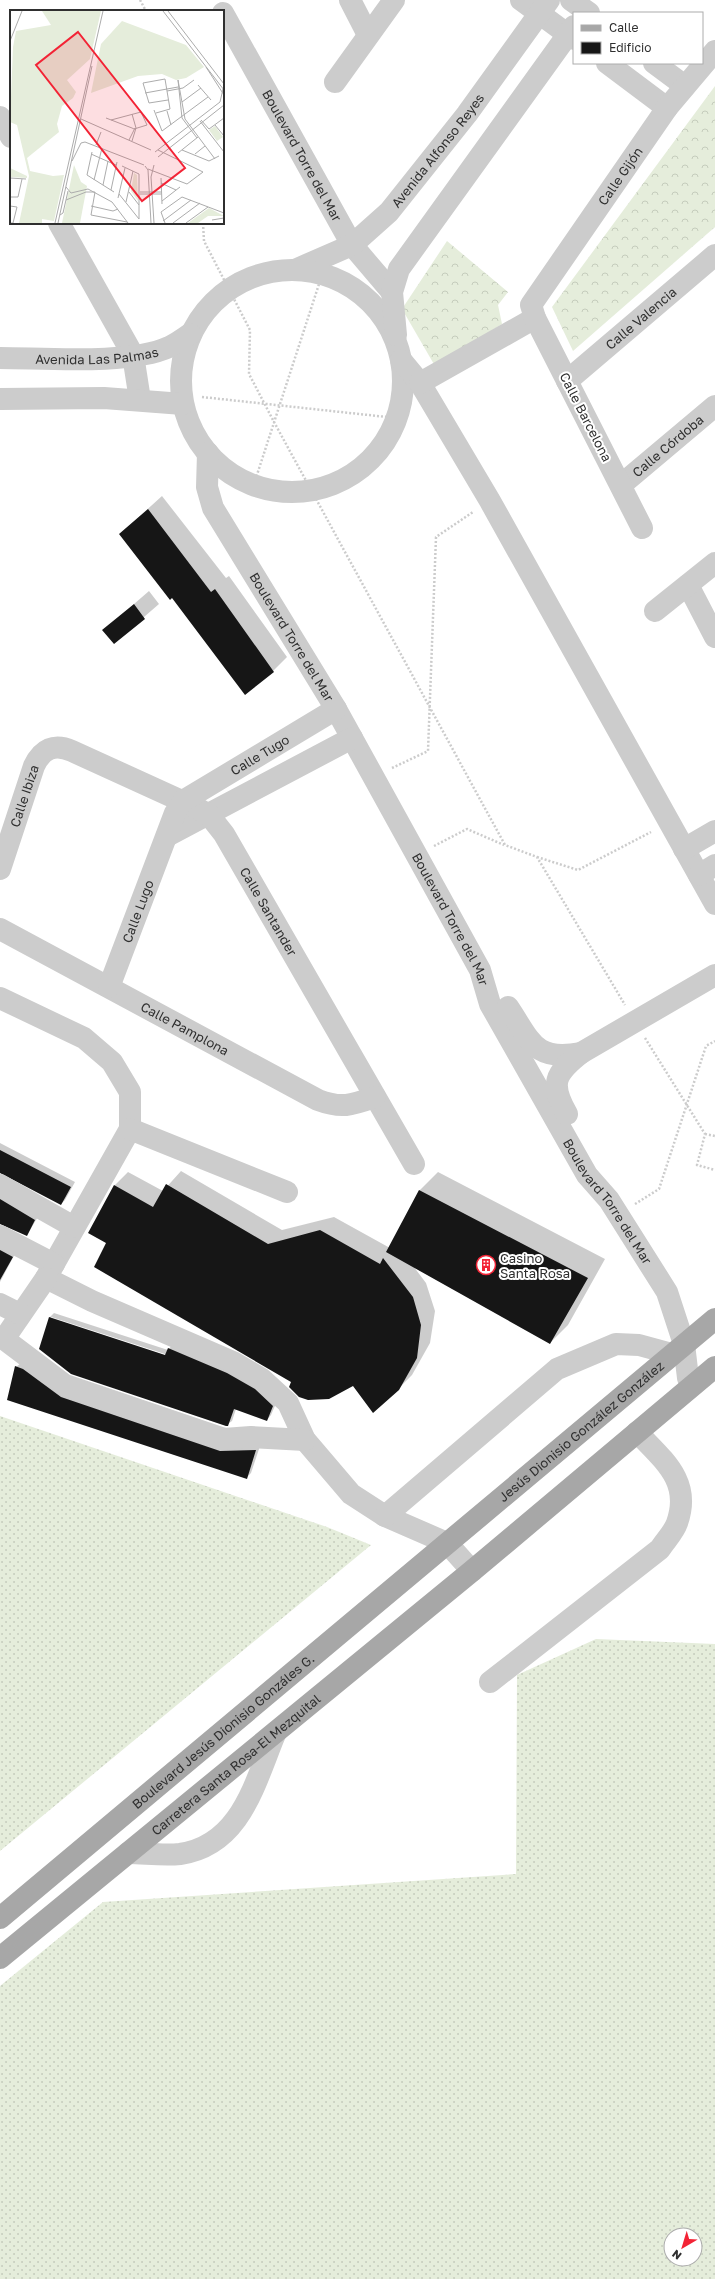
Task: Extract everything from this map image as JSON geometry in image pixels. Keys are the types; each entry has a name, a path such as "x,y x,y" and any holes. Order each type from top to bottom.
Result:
{"main road":[{"name":"Jesús Dionisio González González","path":"447,1543 715,1319"},
{"path":"472,1570 715,1367"},
{"name":"Boulevard Jesús Dionisio Gonzáles G.","path":"0,1918 447,1543"},
{"name":"Carretera Santa Rosa-El Mezquital","path":"0,1958 472,1570"}],"street":[{"name":"Boulevard Torre del Mar","path":"216,0 221,10"},
{"path":"350,0 368,35"},
{"path":"335,82 394,0"},
{"path":"521,0 573,15"},
{"name":"Avenida Alfonso Reyes","path":"297,269 352,245 389,212 467,114 544,6"},
{"name":"Boulevard Torre del Mar","path":"224,16 352,245 392,292"},
{"path":"573,27 399,269 392,292 399,351 403,393 396,418 378,451 354,473 325,487 294,492 262,488 232,475 208,453 192,430 182,400 180,380 182,357 190,334 208,306 234,285 265,272 297,269 329,276 358,291 381,314 399,351 420,383 490,501 684,849 707,870 715,904"},
{"name":"Calle Gijón","path":"533,312 667,108 715,50"},
{"path":"608,64 667,108"},
{"path":"655,64 685,86"},
{"path":"0,117 10,135"},
{"path":"60,224 133,355 140,400"},
{"name":"Calle Valencia","path":"567,380 715,255"},
{"path":"420,383 533,312"},
{"name":"Calle Barcelona","path":"533,312 642,528"},
{"name":"Avenida Las Palmas","path":"0,358 94,358 133,355 168,347 190,334"},
{"path":"0,399 104,398 182,400"},
{"name":"Calle Córdoba","path":"620,485 715,406"},
{"name":"Boulevard Torre del Mar","path":"208,453 207,487 213,508 336,709 480,970 490,1004 587,1175 613,1207 668,1292 678,1349 691,1386"},
{"path":"655,611 715,563"},
{"path":"688,585 715,637"},
{"name":"Calle Tugo","path":"183,801 336,709"},
{"path":"167,836 352,738"},
{"name":"Calle Santander","path":"47,749 62,747 183,801 208,815 224,834 414,1164"},
{"name":"Calle Ibiza","path":"0,869 34,766 39,755 47,749"},
{"path":"258,756 273,780"},
{"name":"Calle Lugo","path":"109,987 167,836 183,801"},
{"path":"684,849 715,831"},
{"name":"Calle Pamplona","path":"0,930 318,1100 332,1105 348,1106 375,1097"},
{"path":"480,970 538,1048 553,1056 561,1057 581,1053"},
{"path":"613,1207 598,1169 557,1097 556,1089 559,1073 581,1053 715,975"},
{"path":"0,998 84,1038 112,1062 130,1092 130,1129 50,1271 2,1340 65,1385 217,1437 224,1439 251,1437 305,1440"},
{"path":"130,1129 287,1192"},
{"path":"0,1186 74,1227"},
{"path":"0,1236 92,1301 250,1371 288,1403 305,1440 351,1494 385,1516 447,1543 472,1570"},
{"path":"0,1304 20,1314"},
{"path":"385,1516 558,1369 616,1344 678,1349"},
{"path":"490,1682 660,1549 677,1524 682,1499 679,1482 670,1467 637,1432"},
{"path":"128,1853 178,1854 199,1850 214,1842 227,1832 243,1810 276,1732"}],"path":[{"path":"140,0 145,10"},
{"path":"204,224 204,240 228,290 250,330 249,374 505,845"},
{"path":"254,484 322,274"},
{"path":"182,400 264,403 396,418"},
{"path":"373,776 428,750 428,705 436,537 490,501"},
{"path":"417,855 467,829 537,857 578,870 669,822"},
{"path":"537,857 635,1022 687,1104 704,1134 697,1165 715,1170"},
{"path":"613,1207 659,1189 706,1046 715,1040"},
{"path":"704,1134 715,1136"}],"green space":[{"path":"715,86 715,227 573,351 552,307"},
{"path":"447,241 508,292 498,305 502,324 435,366 402,309"},
{"path":"0,1416 327,1527 371,1545 0,1851"},
{"path":"596,1639 715,1644 715,2279 0,2279 0,1986 103,1902 516,1874 517,1675"}],"building":[{"path":"148,509 211,592 215,589 274,672 245,695 172,598 170,600 119,534"},
{"path":"134,604 145,619 114,644 102,630"},
{"path":"0,1150 71,1187 61,1205 0,1173"},
{"path":"166,1184 268,1244 320,1230 380,1264 383,1258 413,1297 421,1325 417,1358 399,1390 373,1413 353,1386 329,1399 308,1400 299,1397 289,1387 291,1382 94,1267 106,1243 88,1233 114,1185 153,1207"},
{"name":"Casino Santa Rosa","path":"419,1190 588,1278 550,1344 386,1252"},
{"path":"0,1199 35,1220 27,1236 0,1224"},
{"path":"0,1250 13,1257 0,1280"},
{"path":"49,1317 165,1355 168,1348 227,1373 255,1389 273,1406 267,1421 234,1409 228,1426 226,1426 71,1374 39,1349"},
{"path":"15,1366 23,1369 61,1397 220,1451 256,1450 247,1479 7,1400"}],"place":[{"name":"Casino Santa Rosa","path":"486,1265"}]}
